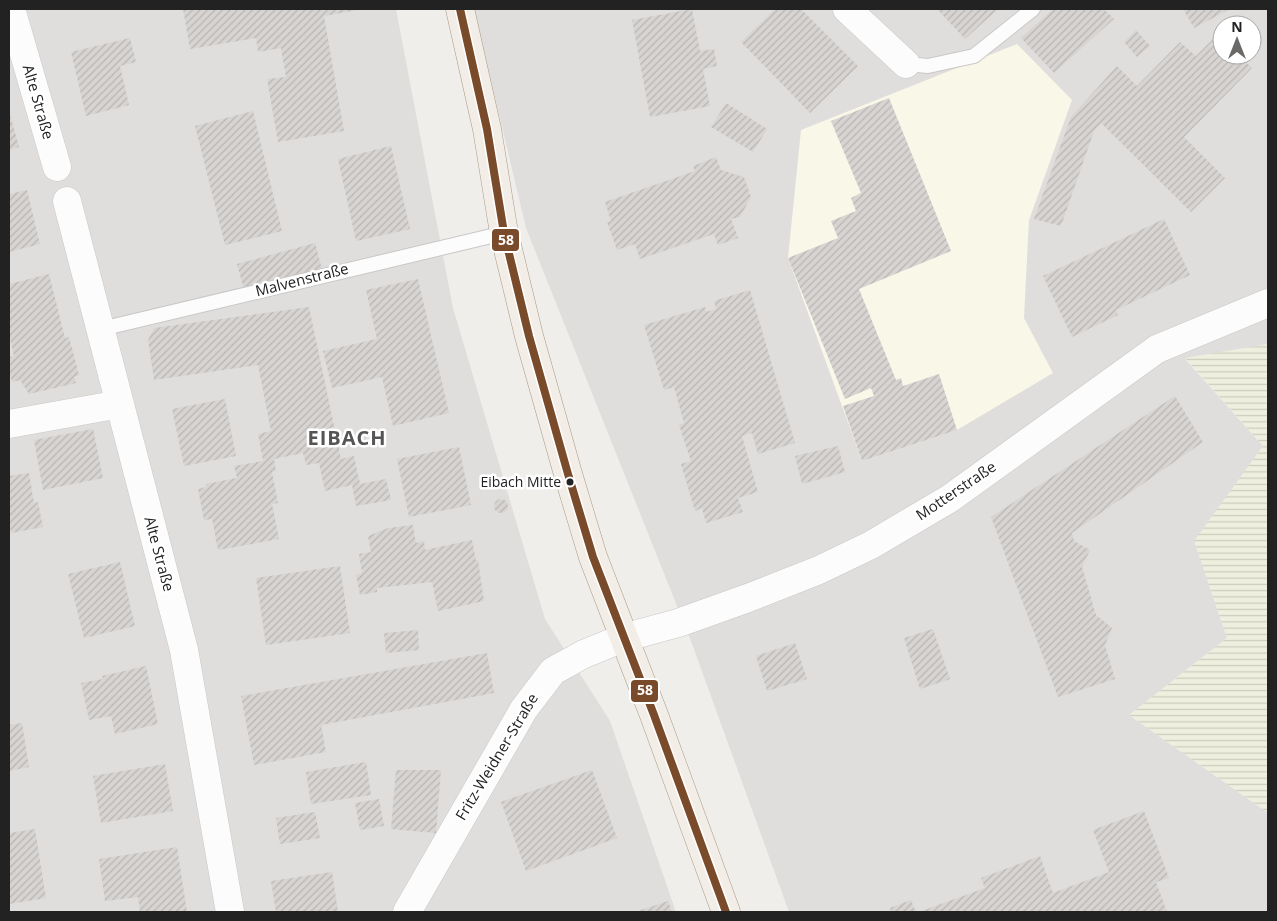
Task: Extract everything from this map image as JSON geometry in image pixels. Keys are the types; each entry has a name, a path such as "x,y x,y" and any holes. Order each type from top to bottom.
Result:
{"main road":[{"path":"460,9 487,129 504,233 529,336 568,474 593,558 654,715 726,912"}],"street":[{"name":"Alte Straße","path":"11,9 17,60 57,167"},
{"path":"847,9 906,64"},
{"name":"Alte Straße","path":"67,201 184,650 230,912"},
{"name":"Motterstraße","path":"623,638 678,623 748,598 819,570 871,545 949,499 1157,350 1268,303"},
{"path":"9,424 120,404"},
{"name":"Fritz-Weidner-Straße","path":"406,912 524,709 543,682 553,671 584,654 623,638"}],"lane":[{"path":"906,64 928,66 974,56 1033,9"},
{"name":"Malvenstraße","path":"101,329 504,233"}],"shaded area":[{"path":"9,9 396,9 453,308 545,619 610,721 676,912 9,912"},
{"path":"474,9 1268,9 1268,344 1185,359 1263,446 1195,542 1227,638 1129,715 1268,813 1268,912 789,912 691,641 526,228"},
{"path":"1017,44 1072,100 1029,220 1024,318 1053,373 957,430 862,461 788,258 801,130"}],"green space":[{"path":"1268,344 1268,813 1129,715 1227,638 1194,541 1263,446 1185,358"}],"building":[{"path":"183,9 363,9 324,16 344,131 278,142 267,79 286,77 281,48 258,52 256,38 190,49"},
{"path":"692,9 700,51 714,49 717,66 703,69 710,106 650,117 632,20"},
{"path":"775,9 801,9 858,66 810,113 741,42"},
{"path":"937,9 998,9 965,39"},
{"path":"1053,9 1104,9 1114,19 1054,73 1021,38"},
{"path":"1183,9 1230,9 1219,15 1212,15 1212,18 1194,28"},
{"path":"1136,30 1150,46 1137,57 1124,42"},
{"path":"130,38 136,62 120,66 129,105 86,116 71,52"},
{"path":"1212,40 1212,65 1249,65 1252,68 1184,137 1225,178 1191,212 1101,123 1094,131 1061,226 1034,219 1071,117 1117,66 1137,86 1180,42 1196,56"},
{"path":"889,98 951,251 859,289 896,380 901,378 903,386 939,374 957,430 862,461 843,406 874,396 871,388 845,399 788,258 838,238 831,221 856,211 851,198 861,193 831,121"},
{"path":"726,103 767,129 753,152 711,127"},
{"path":"9,111 19,147 9,150"},
{"path":"253,111 282,231 225,245 195,126"},
{"path":"391,146 410,229 356,241 338,159"},
{"path":"716,157 721,170 744,177 751,197 740,217 731,219 738,238 718,245 714,234 640,259 635,244 617,250 607,222 611,221 605,202 695,171 693,166"},
{"path":"27,190 40,244 9,252 9,194"},
{"path":"1164,219 1190,275 1116,310 1118,315 1072,337 1043,276"},
{"path":"315,243 323,273 245,293 237,264"},
{"path":"49,274 65,338 69,337 79,375 74,377 76,383 29,394 20,380 12,382 9,370 9,357 14,356 9,335 9,284"},
{"path":"418,279 449,413 393,426 382,377 332,388 323,351 377,339 366,290"},
{"path":"750,290 795,443 758,454 752,433 742,436 758,492 738,498 743,512 706,523 702,508 695,511 681,464 691,461 679,425 684,423 674,387 664,390 644,325 705,307 706,312 716,309 714,301"},
{"path":"309,307 341,459 354,456 360,484 386,479 391,500 356,506 352,485 325,491 319,463 306,465 303,453 274,459 276,471 272,472 278,503 272,504 279,539 218,550 212,519 204,520 198,489 206,487 206,484 237,478 234,466 263,461 258,434 271,431 258,365 154,380 148,340 154,328"},
{"path":"1175,396 1203,442 1072,533 1074,541 1090,550 1082,567 1096,615 1112,628 1105,645 1115,679 1058,697 991,517"},
{"path":"225,399 236,456 184,466 172,409"},
{"path":"93,429 103,478 43,490 34,440"},
{"path":"838,446 845,472 802,484 795,456"},
{"path":"459,447 471,505 409,517 397,459"},
{"path":"29,473 34,503 38,502 43,527 11,533 9,523 9,476"},
{"path":"501,499 506,501 508,506 506,511 501,513 496,511 494,506 496,501"},
{"path":"413,525 416,543 424,541 425,550 472,540 476,561 478,560 484,601 438,611 432,582 377,588 377,592 360,595 356,575 362,573 359,554 371,552 368,536 388,528"},
{"path":"120,562 135,626 84,638 68,574"},
{"path":"340,566 350,633 266,645 256,578"},
{"path":"933,629 950,679 920,689 904,638"},
{"path":"418,630 419,650 386,653 384,633"},
{"path":"795,643 807,679 767,691 756,656"},
{"path":"487,653 494,693 321,725 326,752 254,765 241,696"},
{"path":"146,666 158,724 115,734 111,716 89,720 81,683 103,679 102,676"},
{"path":"22,723 29,767 9,771 9,725"},
{"path":"366,762 371,795 311,804 306,772"},
{"path":"165,764 173,811 101,823 93,776"},
{"path":"396,770 441,770 436,833 391,829"},
{"path":"592,770 617,838 526,871 501,802"},
{"path":"379,799 384,826 360,830 355,803"},
{"path":"1144,811 1169,878 1156,882 1167,912 919,912 985,888 981,878 1040,856 1053,893 1109,872 1093,830"},
{"path":"315,812 320,838 280,844 276,818"},
{"path":"35,829 46,898 9,904 9,833"},
{"path":"177,847 187,912 140,912 138,897 105,901 99,859"},
{"path":"332,872 338,912 276,912 271,881"},
{"path":"911,900 916,912 891,912 890,908"},
{"path":"668,901 672,912 635,912"}],"transit line":[{"name":"58","path":"460,9 487,129 504,233 529,336 568,474 593,557 654,715 726,912"}],"place":[{"name":"Eibach Mitte","path":"570,482"}],"district":[{"name":"EIBACH","path":"347,438"}]}
